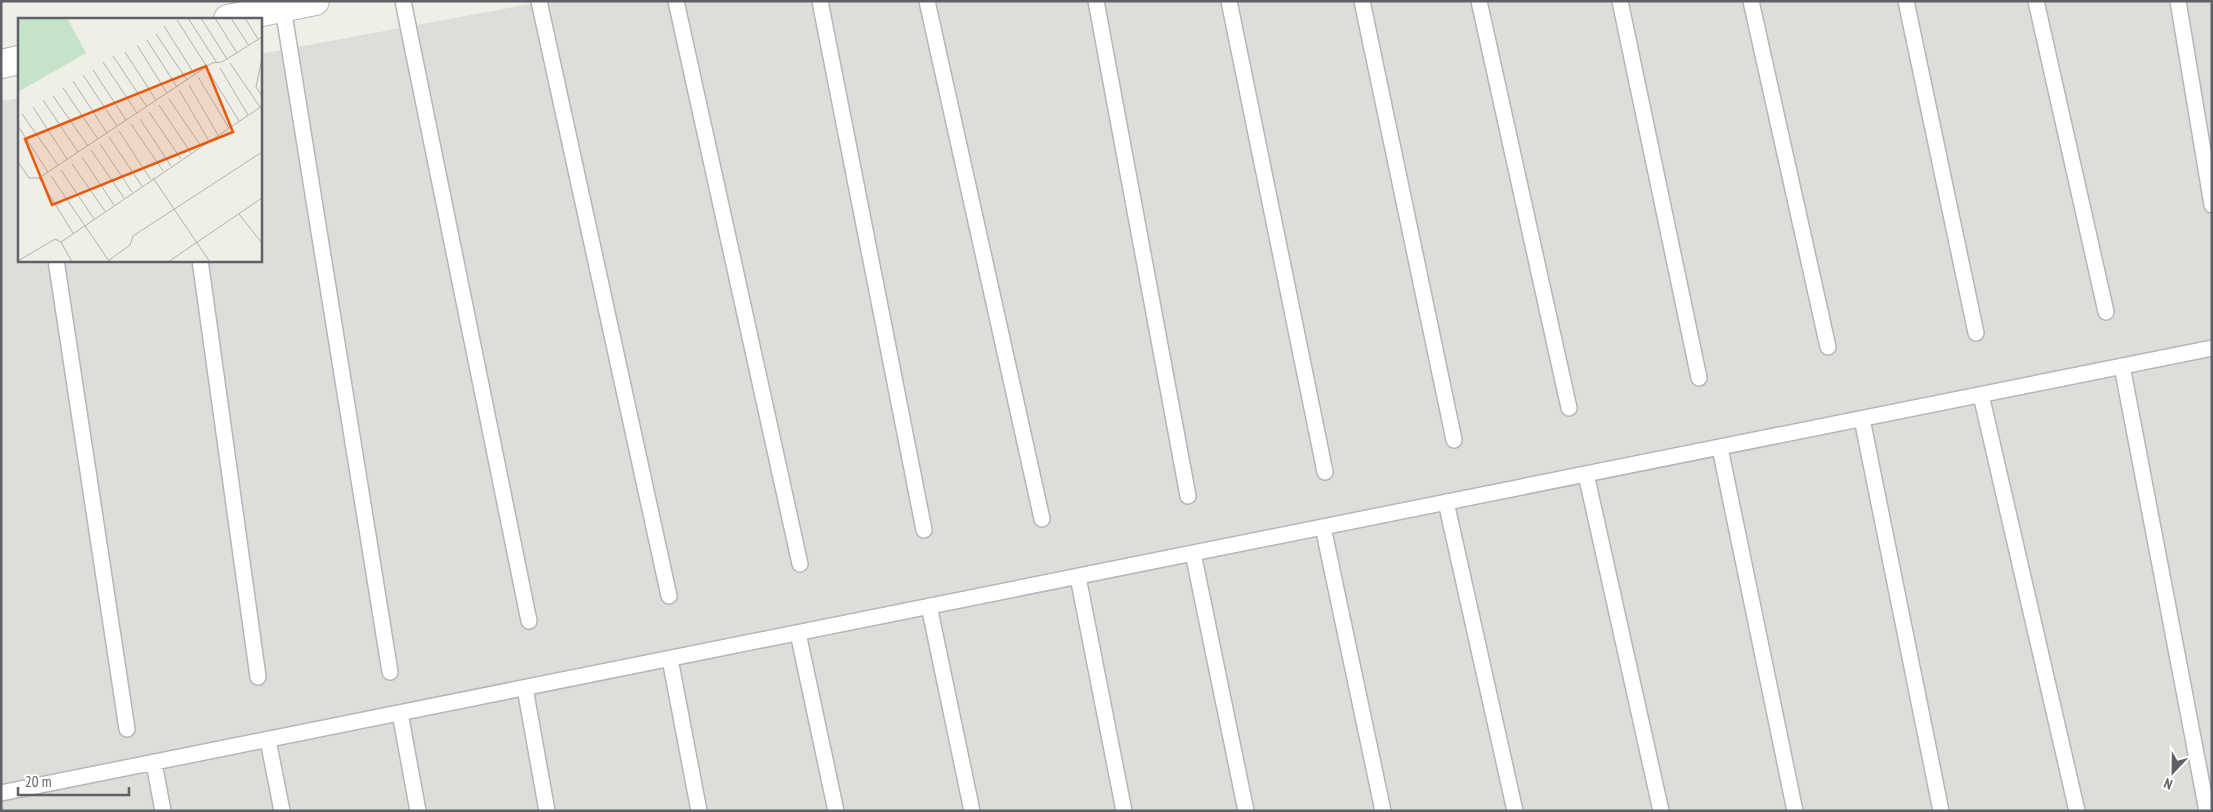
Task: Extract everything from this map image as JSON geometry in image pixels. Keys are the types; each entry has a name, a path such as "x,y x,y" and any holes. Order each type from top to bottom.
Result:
{"street":[{"path":"233,18 315,1"},
{"path":"1,64 18,60"}],"lane":[{"path":"404,1 529,621"},
{"path":"539,1 669,596"},
{"path":"676,1 800,564"},
{"path":"820,1 924,530"},
{"path":"928,1 1042,519"},
{"path":"1096,1 1188,496"},
{"path":"1229,1 1325,472"},
{"path":"1362,1 1454,440"},
{"path":"1479,1 1568,408"},
{"path":"1620,1 1699,378"},
{"path":"1751,1 1828,347"},
{"path":"1906,1 1976,333"},
{"path":"2036,1 2106,312"},
{"path":"2178,1 2212,205"},
{"path":"283,8 390,672"},
{"path":"56,261 127,729"},
{"path":"200,261 258,677"},
{"path":"1,793 2212,348"},
{"path":"2122,366 2207,811"},
{"path":"1981,395 2077,811"},
{"path":"1862,418 1941,811"},
{"path":"1720,448 1795,811"},
{"path":"1586,474 1661,811"},
{"path":"1446,502 1516,811"},
{"path":"1323,527 1383,811"},
{"path":"1193,553 1246,811"},
{"path":"1078,577 1124,811"},
{"path":"929,606 972,811"},
{"path":"798,633 836,811"},
{"path":"670,659 699,811"},
{"path":"525,688 547,811"},
{"path":"400,713 418,811"},
{"path":"268,740 282,811"},
{"path":"154,763 163,811"}],"shaded area":[{"path":"546,1 2212,1 2212,811 1,811 1,101 18,98 18,261 261,261 261,54"}]}
